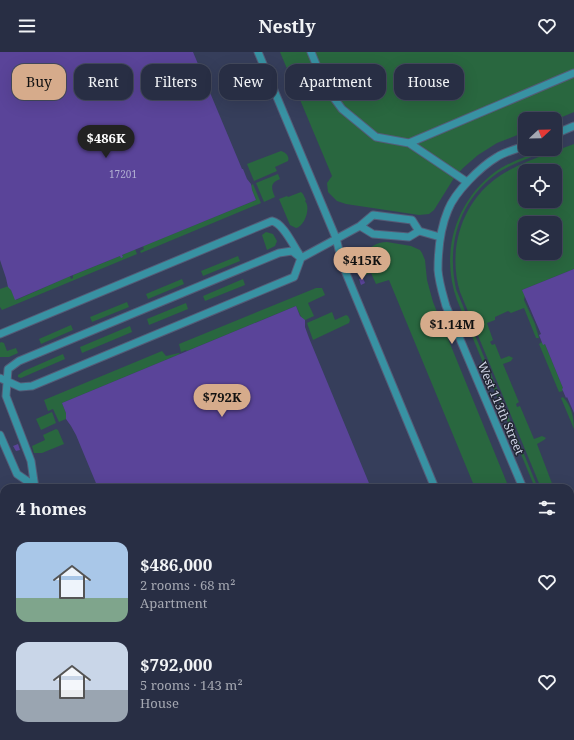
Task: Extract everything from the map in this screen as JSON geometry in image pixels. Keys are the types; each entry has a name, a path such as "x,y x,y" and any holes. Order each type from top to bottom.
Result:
{"street":[{"path":"258,52 336,238 343,266 433,484"},
{"path":"311,52 325,86 342,109 376,137 409,143 467,182"},
{"path":"409,143 574,73"},
{"path":"562,131 574,126"},
{"name":"West 113th Street","path":"518,149 497,157 478,171 467,182 448,209 440,237 438,271 446,306 521,484"},
{"path":"3,379 20,387 32,386 294,276 301,258 360,226 373,215 412,220 419,231 440,237"},
{"path":"0,334 272,221 276,222 280,226 301,258"},
{"path":"360,226 373,234 410,237 419,231"},
{"path":"34,484 31,461 6,396 3,379 8,369 19,361 279,253 292,251 301,258"},
{"path":"0,435 17,474 31,484"}],"green space":[{"path":"280,52 574,52 574,112 562,117 562,112 518,112 518,135 497,143 478,155 463,168 454,178 434,210 429,214 419,215 346,204 337,201 328,192 327,183 332,176 300,100 386,100 386,64 285,64"},
{"path":"574,144 574,269 522,290 525,295 524,300 535,324 539,338 536,338 524,308 511,313 508,311 495,317 495,320 487,323 493,340 490,342 492,345 495,344 501,359 509,356 513,358 511,361 503,364 519,402 516,404 517,407 520,406 534,439 542,436 546,438 537,444 552,484 539,484 460,292 456,276 455,259 457,243 467,212 476,198 488,185 501,175 518,166 518,208 562,208 562,164 523,164 542,156 562,156 562,149"},
{"path":"281,151 287,154 288,161 275,167 277,171 254,181 247,164"},
{"path":"528,156 534,156 505,168 474,195 459,223 453,255 453,272 456,289 536,484 533,484 457,300 452,281 450,263 451,244 463,209 473,194 486,180 501,168"},
{"path":"278,174 280,179 274,182 272,186 275,197 264,202 256,183"},
{"path":"253,184 261,203 141,253 140,251 144,249 143,246 256,200 250,186"},
{"path":"301,192 306,200 307,212 302,224 296,228 290,225 279,199"},
{"path":"266,232 273,234 277,241 275,246 267,250 262,235"},
{"path":"387,242 411,246 420,250 422,253 425,260 427,280 433,302 507,484 473,484 389,280 376,284 371,273 363,276 361,264 363,258 370,248"},
{"path":"135,249 137,254 2,310 0,307 0,289 9,286 16,300 70,276 71,279 73,278 73,275 120,256 123,257 122,255"},
{"path":"238,256 240,261 203,276 201,271"},
{"path":"182,279 184,284 148,299 146,294"},
{"path":"243,279 245,285 205,301 203,296"},
{"path":"316,288 322,288 325,295 308,303 314,316 303,321 296,306 187,351 181,352 179,344"},
{"path":"127,302 129,307 92,322 90,317"},
{"path":"186,303 188,309 149,325 147,319"},
{"path":"332,312 335,320 346,315 348,316 350,320 349,323 313,340 307,323"},
{"path":"71,325 73,330 41,344 39,339"},
{"path":"130,326 132,332 82,353 80,347"},
{"path":"1,342 4,343 7,351 16,348 18,353 9,357 0,357"},
{"path":"542,342 545,344 563,391 559,392 539,344"},
{"path":"162,351 166,356 180,354 62,403 68,418 59,422 53,409 48,411 44,400"},
{"path":"63,354 65,359 21,378 18,377 18,375 24,371"},
{"path":"563,397 572,412 574,429 561,398"},
{"path":"52,412 56,423 41,430 36,419"},
{"path":"56,429 58,430 64,444 42,453 34,453 32,446 45,440 43,435"}],"building":[{"path":"0,52 193,52 198,64 141,64 141,100 211,100 211,95 242,169 251,184 256,200 122,255 123,257 121,258 120,256 15,300 11,290 8,287 0,260"},
{"path":"574,269 574,413 562,389 563,388 545,344 543,345 539,335 541,334 522,290"},
{"path":"363,278 365,283 361,285 359,279"},
{"path":"296,306 300,316 305,320 305,327 309,338 369,484 96,484 76,435 66,419 66,413 62,403"},
{"path":"18,444 20,450 16,451 13,446"}]}
